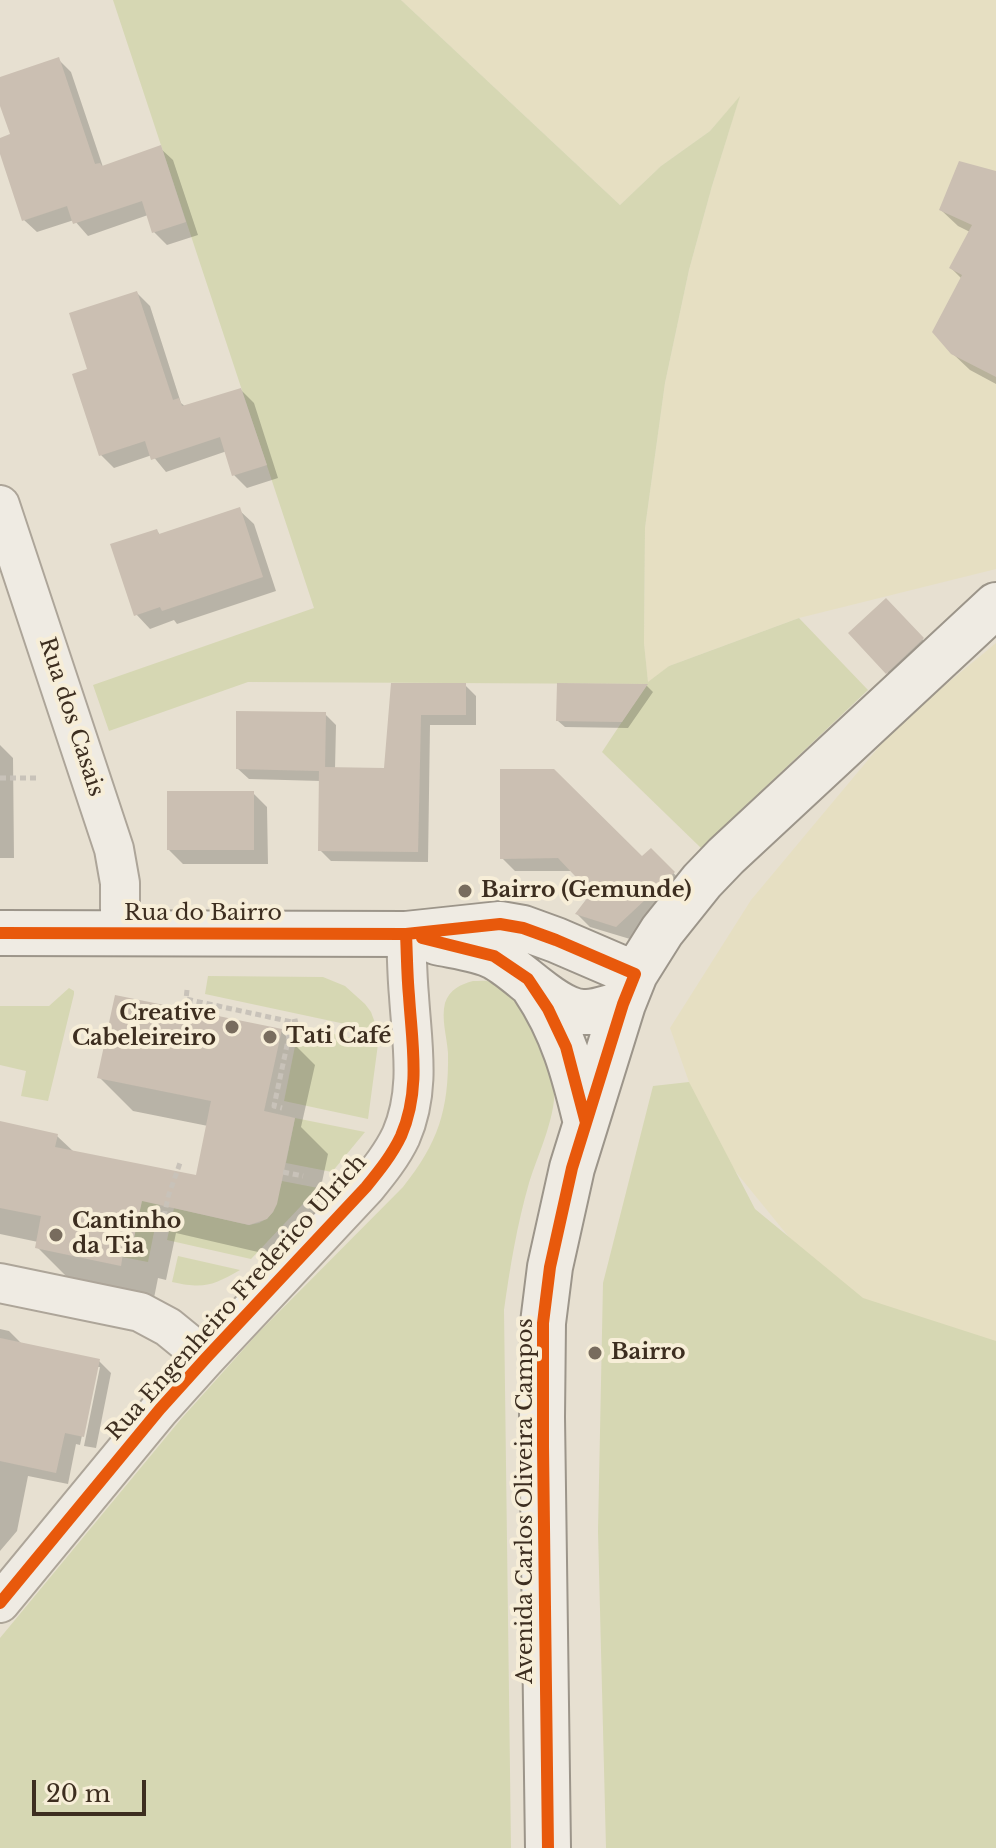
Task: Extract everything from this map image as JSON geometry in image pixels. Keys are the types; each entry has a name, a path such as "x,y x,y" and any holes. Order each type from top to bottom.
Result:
{"main road":[{"path":"629,989 662,931 702,881 996,605"},
{"name":"Rua do Bairro","path":"0,933 406,934 500,924 523,928 556,940 629,989 586,1012 569,1010 494,956 406,934"},
{"name":"Rua do Bairro","path":"528,979 548,1009 566,1047 586,1123"},
{"name":"Avenida Carlos Oliveira Campos","path":"548,1848 543,1323 550,1267 562,1213 586,1123 629,989"}],"street":[{"name":"Rua dos Casais","path":"0,505 114,849 120,883 120,934"},
{"name":"Rua Engenheiro Frederico Ulrich","path":"0,1603 160,1409 366,1187 388,1159 410,1109 414,1081 415,1051 406,934"},
{"path":"0,1283 140,1312 168,1327 206,1358"}],"path":[{"path":"0,778 39,778"},
{"path":"187,990 186,999 292,1022 301,1020"},
{"path":"282,1108 274,1106 292,1022"},
{"path":"164,1217 180,1163"},
{"path":"283,1172 303,1176"}],"shaded area":[{"path":"401,0 996,0 996,569 799,618 669,666 648,684 644,643 645,528 665,383 689,270 739,98 710,131 661,166 620,205"},
{"path":"996,643 996,1384 828,1285 709,1139 670,1028 751,900 898,724"}],"green space":[{"path":"113,0 401,0 620,205 661,166 710,131 740,96 689,270 665,383 645,528 644,643 648,682 669,666 799,618 868,690 701,848 602,752 647,684 248,682 109,731 93,685 314,608"},
{"path":"208,976 323,977 345,986 365,1004 378,1031 205,994"},
{"path":"473,981 490,981 514,997 541,1040 554,1083 553,1107 521,1215 504,1310 511,1848 0,1848 0,1638 181,1419 258,1333 403,1187 415,1171 433,1140 443,1109 448,1073 445,1003 456,988"},
{"path":"69,988 74,994 48,1101 21,1096 26,1071 0,1065 0,1006 49,1006"},
{"path":"299,1026 378,1044 368,1119 284,1101"},
{"path":"689,1082 755,1209 863,1298 996,1341 996,1848 606,1848 598,1531 603,1283 653,1086"},
{"path":"295,1118 365,1132 332,1172 286,1163"},
{"path":"165,1178 148,1262 122,1257 125,1246 132,1247 145,1185"},
{"path":"282,1181 318,1188 251,1259 167,1240 174,1208 249,1225 259,1223 273,1212"},
{"path":"178,1256 240,1270 208,1285 172,1282"}],"building":[{"path":"59,57 95,164 102,166 161,145 186,222 152,233 142,201 73,224 67,206 22,221 0,154 0,138 10,134 0,106 0,77"},
{"path":"959,161 996,171 996,377 951,354 932,332 962,275 949,268 972,225 939,210"},
{"path":"137,291 173,400 179,398 182,406 241,388 267,465 232,476 220,437 151,460 145,441 99,456 72,374 87,369 69,313"},
{"path":"240,507 263,577 162,611 160,607 134,616 110,544 157,529 159,534"},
{"path":"886,598 924,638 886,674 848,633"},
{"path":"391,683 466,683 466,715 421,715 418,852 318,851 319,771 236,769 236,711 326,712 325,767 384,768"},
{"path":"557,683 648,684 622,722 556,721"},
{"path":"500,769 554,769 642,856 651,848 675,872 616,927 575,914 591,893 558,858 500,859"},
{"path":"167,791 254,791 254,850 167,850"},
{"path":"115,995 282,1029 264,1111 295,1118 277,1204 267,1219 249,1225 142,1201 132,1247 124,1246 121,1266 35,1248 41,1216 0,1208 0,1121 58,1134 55,1147 196,1175 211,1101 97,1078"},
{"path":"0,1338 100,1359 84,1437 65,1433 56,1473 0,1461"}],"cycle path":[{"path":"0,933 406,934 500,924 523,928 556,940 635,974 572,1168 550,1267 543,1323 548,1848"},
{"path":"0,1603 160,1409 366,1187 394,1150 407,1119 413,1084 406,934"},
{"path":"422,938 494,956 528,979 548,1009 566,1047 586,1123"}],"place":[{"name":"Bairro (Gemunde)","path":"465,891"},
{"name":"Creative Cabeleireiro","path":"232,1027"},
{"name":"Tati Café","path":"270,1037"},
{"name":"Cantinho da Tia","path":"56,1235"},
{"name":"Bairro","path":"595,1353"}]}
